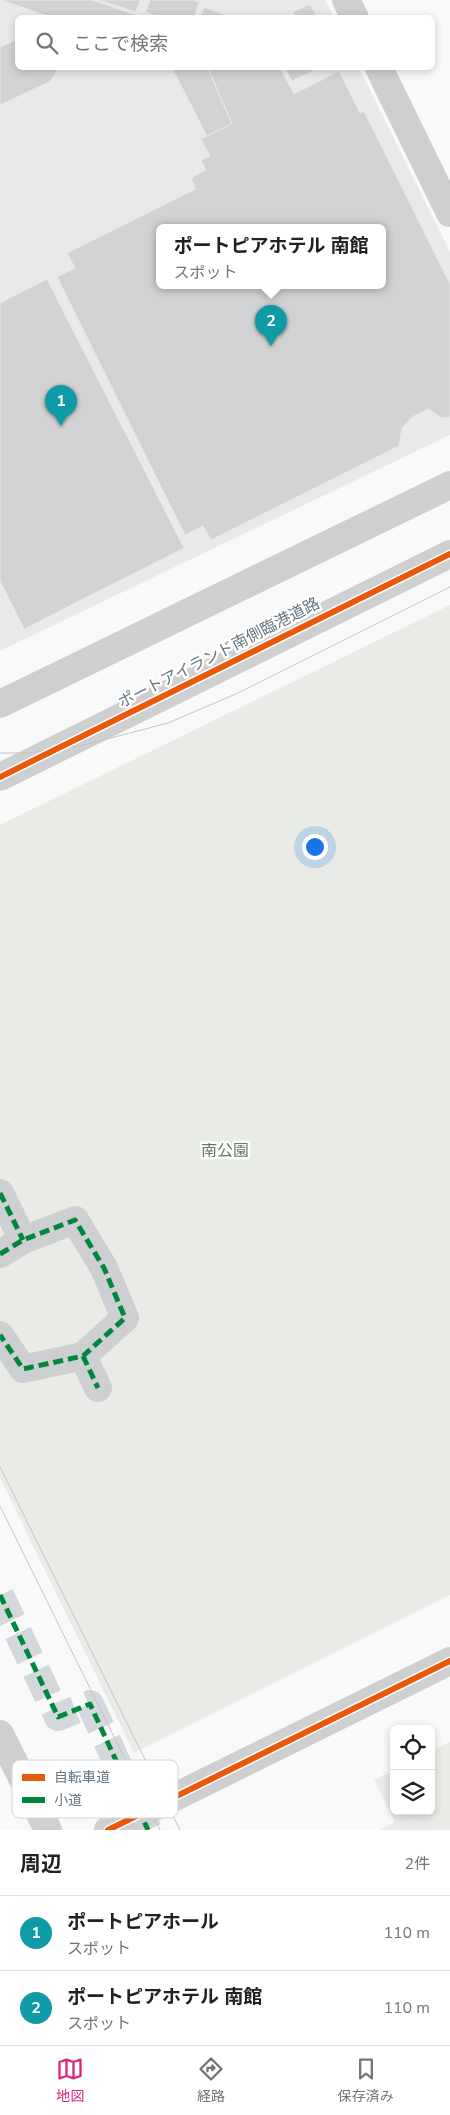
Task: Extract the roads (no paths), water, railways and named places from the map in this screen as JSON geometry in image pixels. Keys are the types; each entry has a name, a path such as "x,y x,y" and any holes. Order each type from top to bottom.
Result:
{"street":[{"path":"346,0 354,15"},
{"path":"380,70 450,214"},
{"path":"0,704 450,485"},
{"name":"ポートアイランド南側臨港道路","path":"0,777 450,554"},
{"path":"0,1193 24,1240"},
{"path":"0,1254 24,1240 75,1220 104,1268 125,1318 83,1356 23,1369 0,1335"},
{"path":"83,1356 98,1388"},
{"path":"178,1795 450,1661"},
{"path":"0,1734 13,1760"},
{"path":"42,1818 48,1830"},
{"path":"108,1830 132,1818"}],"tunnel":[{"path":"0,1595 58,1717 90,1704 116,1760"},
{"path":"142,1818 148,1830"}],"tram line":[{"path":"0,753 30,753 84,745 168,723 238,693 450,587"},
{"path":"0,1467 145,1760"},
{"path":"0,1506 125,1760"},
{"path":"154,1818 160,1830"},
{"path":"174,1818 180,1830"}],"place":[{"name":"ポートピアホテル 南館","path":"271,346"},
{"name":"ポートピアホール","path":"61,426"}],"park label":[{"name":"南公園","path":"225,1151"}]}
